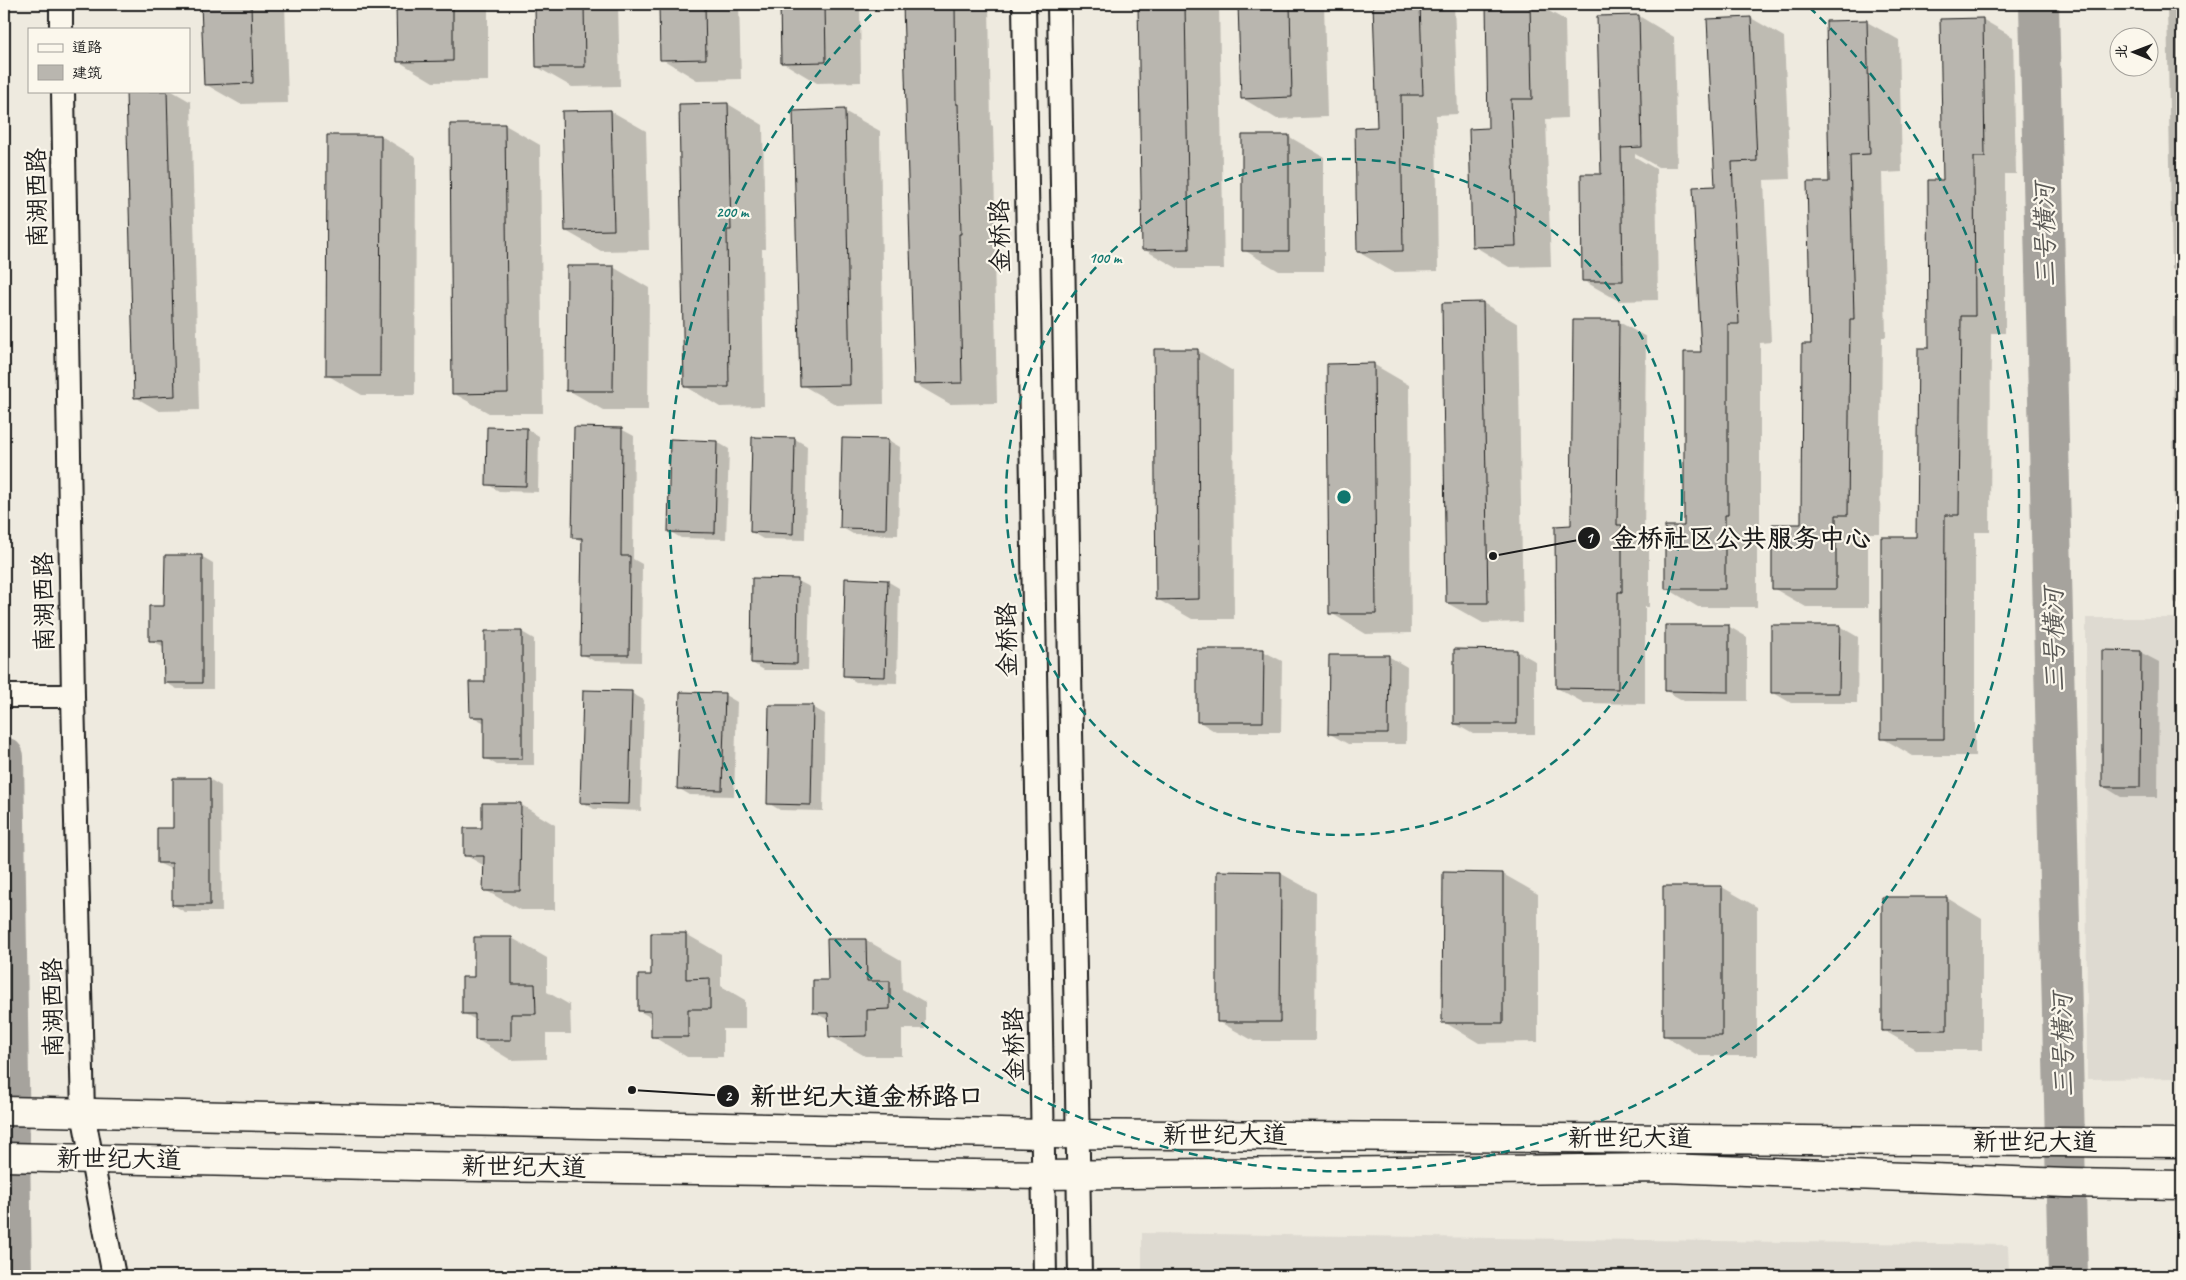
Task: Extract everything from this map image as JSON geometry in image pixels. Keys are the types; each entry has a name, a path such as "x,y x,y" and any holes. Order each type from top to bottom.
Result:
{"main road":[{"name":"新世纪大道","path":"4,1111 1043,1134 2182,1143"},
{"name":"新世纪大道","path":"4,1156 1044,1175 1665,1168 2067,1183 2182,1185"}],"street":[{"path":"61,4 61,28"},
{"name":"金桥路","path":"1024,4 1046,1276"},
{"path":"1060,4 1080,1276"},
{"name":"南湖西路","path":"63,92 73,696 83,1113 114,1276"},
{"path":"4,696 73,696"}],"shaded area":[{"path":"2086,618 2182,618 2182,1078 2087,1079"},
{"path":"1142,1233 2008,1245 2009,1276 1142,1276"}],"building":[{"path":"201,4 251,4 253,83 204,85"},
{"path":"396,4 453,4 453,61 397,62"},
{"path":"535,4 584,4 585,67 536,67"},
{"path":"659,4 705,4 706,59 660,60"},
{"path":"780,4 825,4 826,62 781,63"},
{"path":"903,4 955,4 956,104 958,104 961,234 959,234 962,383 914,384"},
{"path":"1138,4 1185,4 1189,249 1142,250"},
{"path":"1238,4 1290,4 1292,97 1241,99"},
{"path":"1373,4 1420,4 1423,95 1401,95 1403,251 1357,252 1355,128 1377,127"},
{"path":"1486,4 1530,4 1532,99 1511,99 1516,246 1472,247 1469,129 1488,128"},
{"path":"1639,15 1642,147 1621,148 1623,281 1582,281 1581,174 1601,174 1597,16"},
{"path":"1751,17 1757,161 1732,162 1739,324 1728,324 1728,515 1725,515 1725,589 1665,589 1665,526 1684,526 1684,352 1701,352 1693,187 1715,186 1707,19"},
{"path":"1983,18 1985,157 1974,157 1975,316 1961,316 1959,515 1945,515 1944,739 1881,739 1881,537 1916,537 1918,348 1929,348 1928,180 1943,180 1940,19"},
{"path":"1867,20 1870,154 1850,155 1854,319 1850,319 1848,515 1836,515 1836,589 1772,589 1772,524 1801,524 1802,344 1811,344 1807,182 1829,182 1826,21"},
{"path":"126,92 167,92 175,396 134,398"},
{"path":"728,103 731,230 727,230 729,387 684,387 679,104"},
{"path":"845,109 850,385 800,386 793,111"},
{"path":"611,110 614,230 565,231 562,111"},
{"path":"450,124 505,124 508,393 452,394"},
{"path":"327,135 381,135 380,376 326,376"},
{"path":"1242,135 1289,135 1289,251 1242,251"},
{"path":"567,266 614,266 613,391 566,391"},
{"path":"1483,302 1488,603 1446,603 1442,303"},
{"path":"1573,320 1619,320 1617,525 1622,525 1622,592 1618,592 1618,689 1556,688 1555,526 1571,525"},
{"path":"1154,349 1198,349 1199,599 1156,600"},
{"path":"1374,363 1376,614 1329,614 1327,364"},
{"path":"487,427 527,428 526,486 486,485"},
{"path":"574,427 622,428 621,556 630,556 629,655 580,655 582,538 572,538"},
{"path":"752,437 795,438 793,534 750,532"},
{"path":"842,438 888,439 886,529 840,528"},
{"path":"670,439 717,441 715,533 668,532"},
{"path":"165,555 202,555 202,683 164,683 163,641 149,641 149,606 164,606"},
{"path":"752,578 798,579 797,664 751,663"},
{"path":"845,578 888,580 885,677 843,676"},
{"path":"1665,625 1729,625 1729,692 1665,691"},
{"path":"1771,625 1840,625 1839,693 1771,693"},
{"path":"485,631 522,631 522,759 484,759 484,717 470,717 469,682 485,682"},
{"path":"1197,649 1264,649 1263,722 1197,722"},
{"path":"1454,649 1517,650 1517,724 1454,724"},
{"path":"2102,650 2141,651 2140,787 2102,787"},
{"path":"1329,655 1389,655 1388,734 1328,734"},
{"path":"583,690 632,691 629,804 580,803"},
{"path":"680,692 725,693 722,790 677,789"},
{"path":"769,705 813,705 811,805 767,804"},
{"path":"173,778 210,778 210,905 172,905 172,863 157,863 157,828 173,828"},
{"path":"482,803 521,803 520,891 483,891 484,856 464,856 464,828 482,828"},
{"path":"1217,871 1281,872 1280,1022 1217,1022"},
{"path":"1443,872 1503,873 1503,1023 1442,1023"},
{"path":"1663,886 1722,886 1722,1036 1663,1036"},
{"path":"1882,897 1947,897 1947,1030 1882,1031"},
{"path":"651,933 686,933 686,979 710,978 710,1009 688,1009 688,1037 651,1037 651,1011 638,1011 638,975 651,975"},
{"path":"474,937 512,937 512,984 535,984 536,1014 511,1014 511,1040 475,1040 475,1014 462,1014 462,977 474,977"},
{"path":"827,939 866,939 867,981 890,981 890,1009 867,1010 867,1036 829,1037 828,1013 813,1013 813,980 828,980"}],"waterway":[{"name":"三号横河","path":"2039,4 2068,1276"},
{"path":"4,757 12,1276"}],"place":[{"name":"金桥社区公共服务中心","path":"1493,556"},
{"name":"新世纪大道金桥路口","path":"632,1090"}]}
